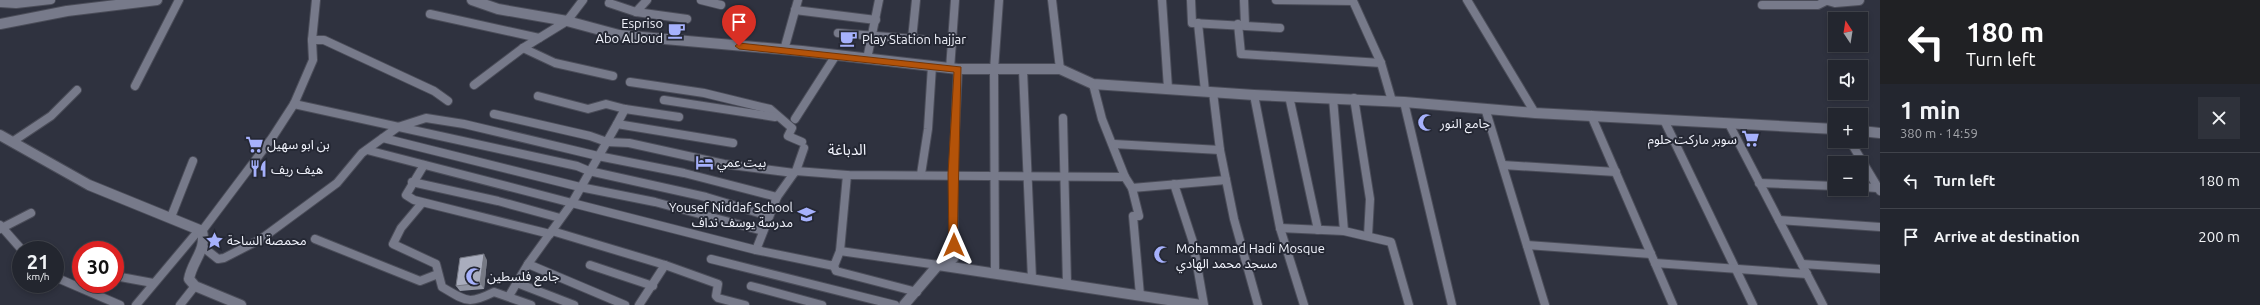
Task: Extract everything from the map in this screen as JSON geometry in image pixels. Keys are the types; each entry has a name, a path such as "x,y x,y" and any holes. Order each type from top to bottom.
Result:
{"street":[{"path":"0,3 16,4 51,0"},
{"path":"0,24 66,11 157,0"},
{"path":"135,86 143,73 179,0"},
{"path":"136,305 201,230 272,138 294,104 314,60 312,40 316,0"},
{"path":"472,0 498,9 567,21 618,35 836,55 954,69 1060,69 1093,84 1254,95 1354,98 1535,112 1828,129"},
{"path":"474,85 523,48 567,21 583,0"},
{"path":"636,12 646,0"},
{"path":"701,0 722,5"},
{"path":"784,50 798,0"},
{"path":"867,59 873,36 879,0"},
{"path":"912,39 916,0"},
{"path":"904,305 917,292 938,266 954,259 953,174 955,0"},
{"path":"995,274 994,70 999,0"},
{"path":"1052,0 1060,69"},
{"path":"1162,0 1168,88"},
{"path":"1191,0 1192,23 1280,28"},
{"path":"1244,0 1240,54 1381,63"},
{"path":"1276,0 1353,1 1381,63 1392,101"},
{"path":"1467,0 1535,112"},
{"path":"1762,5 1818,5 1828,0 1835,2 1859,0"},
{"path":"609,3 636,12 687,19"},
{"path":"795,10 876,20"},
{"path":"430,14 539,38"},
{"path":"1198,23 1209,92 1234,219 1258,305"},
{"path":"838,33 927,40"},
{"path":"312,40 324,40 340,47 434,91 448,101"},
{"path":"523,48 535,57 551,62 613,76"},
{"path":"795,119 836,55"},
{"path":"922,174 928,129 932,66"},
{"path":"1023,70 1032,279"},
{"path":"630,82 704,93 770,109 775,117"},
{"path":"1093,84 1102,119 1114,144 1125,178 1132,188 1139,216 1133,216 1140,295"},
{"path":"12,142 51,116 77,90"},
{"path":"1254,95 1280,228 1304,305"},
{"path":"538,96 588,109 603,104 625,110 679,117"},
{"path":"1289,96 1318,230"},
{"path":"1333,98 1344,231"},
{"path":"1354,98 1370,199 1368,236"},
{"path":"664,100 775,117 785,121 792,128 788,136 803,145 795,172 778,197 756,250"},
{"path":"1404,102 1452,305"},
{"path":"294,104 577,166 706,197 769,216"},
{"path":"1485,108 1545,305"},
{"path":"509,296 528,264 572,203 589,170 625,110"},
{"path":"494,114 532,124 590,136 607,142 629,143 724,164 795,172 847,175 953,174 1125,178"},
{"path":"1591,115 1673,305"},
{"path":"204,248 218,259 224,258 261,239 325,192 367,150 383,138 398,127 426,118 486,129 598,156 684,173 778,197"},
{"path":"1062,118 1067,284"},
{"path":"1664,120 1752,305"},
{"path":"617,124 733,143"},
{"path":"1729,124 1823,305"},
{"path":"1868,131 1880,132"},
{"path":"0,135 51,162 88,185 201,230"},
{"path":"383,138 580,187 655,202 763,231"},
{"path":"1114,144 1220,150"},
{"path":"1854,148 1879,190"},
{"path":"367,150 756,250 834,266"},
{"path":"171,217 194,161"},
{"path":"424,165 412,182 406,195 422,203 551,232 665,265 718,284 716,296 718,298 745,305"},
{"path":"1503,165 1616,172"},
{"path":"847,175 840,251 834,266 836,271 917,292"},
{"path":"1132,188 1226,180"},
{"path":"412,182 512,205 560,218"},
{"path":"1759,183 1828,186"},
{"path":"840,251 1140,295 1172,302 1202,305 1193,242 1174,184"},
{"path":"1868,188 1879,190"},
{"path":"422,203 400,228 393,244 436,264 442,287 446,291 466,301 480,299 494,292 509,296 517,303 531,305"},
{"path":"14,241 1,227 30,213"},
{"path":"1779,220 1880,227"},
{"path":"1280,228 1344,231 1391,242 1409,305"},
{"path":"201,230 204,248 189,275 191,283 241,305"},
{"path":"315,239 420,281 426,280 438,274"},
{"path":"1527,245 1651,254"},
{"path":"711,259 895,305"},
{"path":"1655,263 1807,274"},
{"path":"528,264 625,305"},
{"path":"1802,264 1880,269"},
{"path":"590,265 606,272 653,286"},
{"path":"639,305 653,286 665,265"},
{"path":"124,278 153,284"},
{"path":"64,281 120,305"},
{"path":"517,283 574,305"},
{"path":"180,305 195,286"},
{"path":"751,286 822,305"}],"building":[{"name":"جامع فلسطين","path":"484,254 480,283 456,286 460,258"}],"place":[{"name":"Espriso Abo AlJoud","path":"676,30"},
{"name":"Play Station hajjar","path":"849,39"},
{"name":"جامع النور","path":"1427,123"},
{"name":"سوبر ماركت حلوم","path":"1750,139"},
{"name":"بن ابو سهيل","path":"254,144"},
{"name":"بيت عمي","path":"704,162"},
{"name":"هيف ريف","path":"258,169"},
{"name":"Yousef Niddaf School مدرسة يوسف نداف","path":"806,214"},
{"name":"محمصة الساحة","path":"214,240"},
{"name":"Mohammad Hadi Mosque مسجد محمد الهادي","path":"1163,255"},
{"name":"جامع فلسطين","path":"474,276"}],"district":[{"name":"الدباغة","path":"847,149"}],"route":[{"path":"739,46 802,51 958,69 953,174 954,245"}]}
